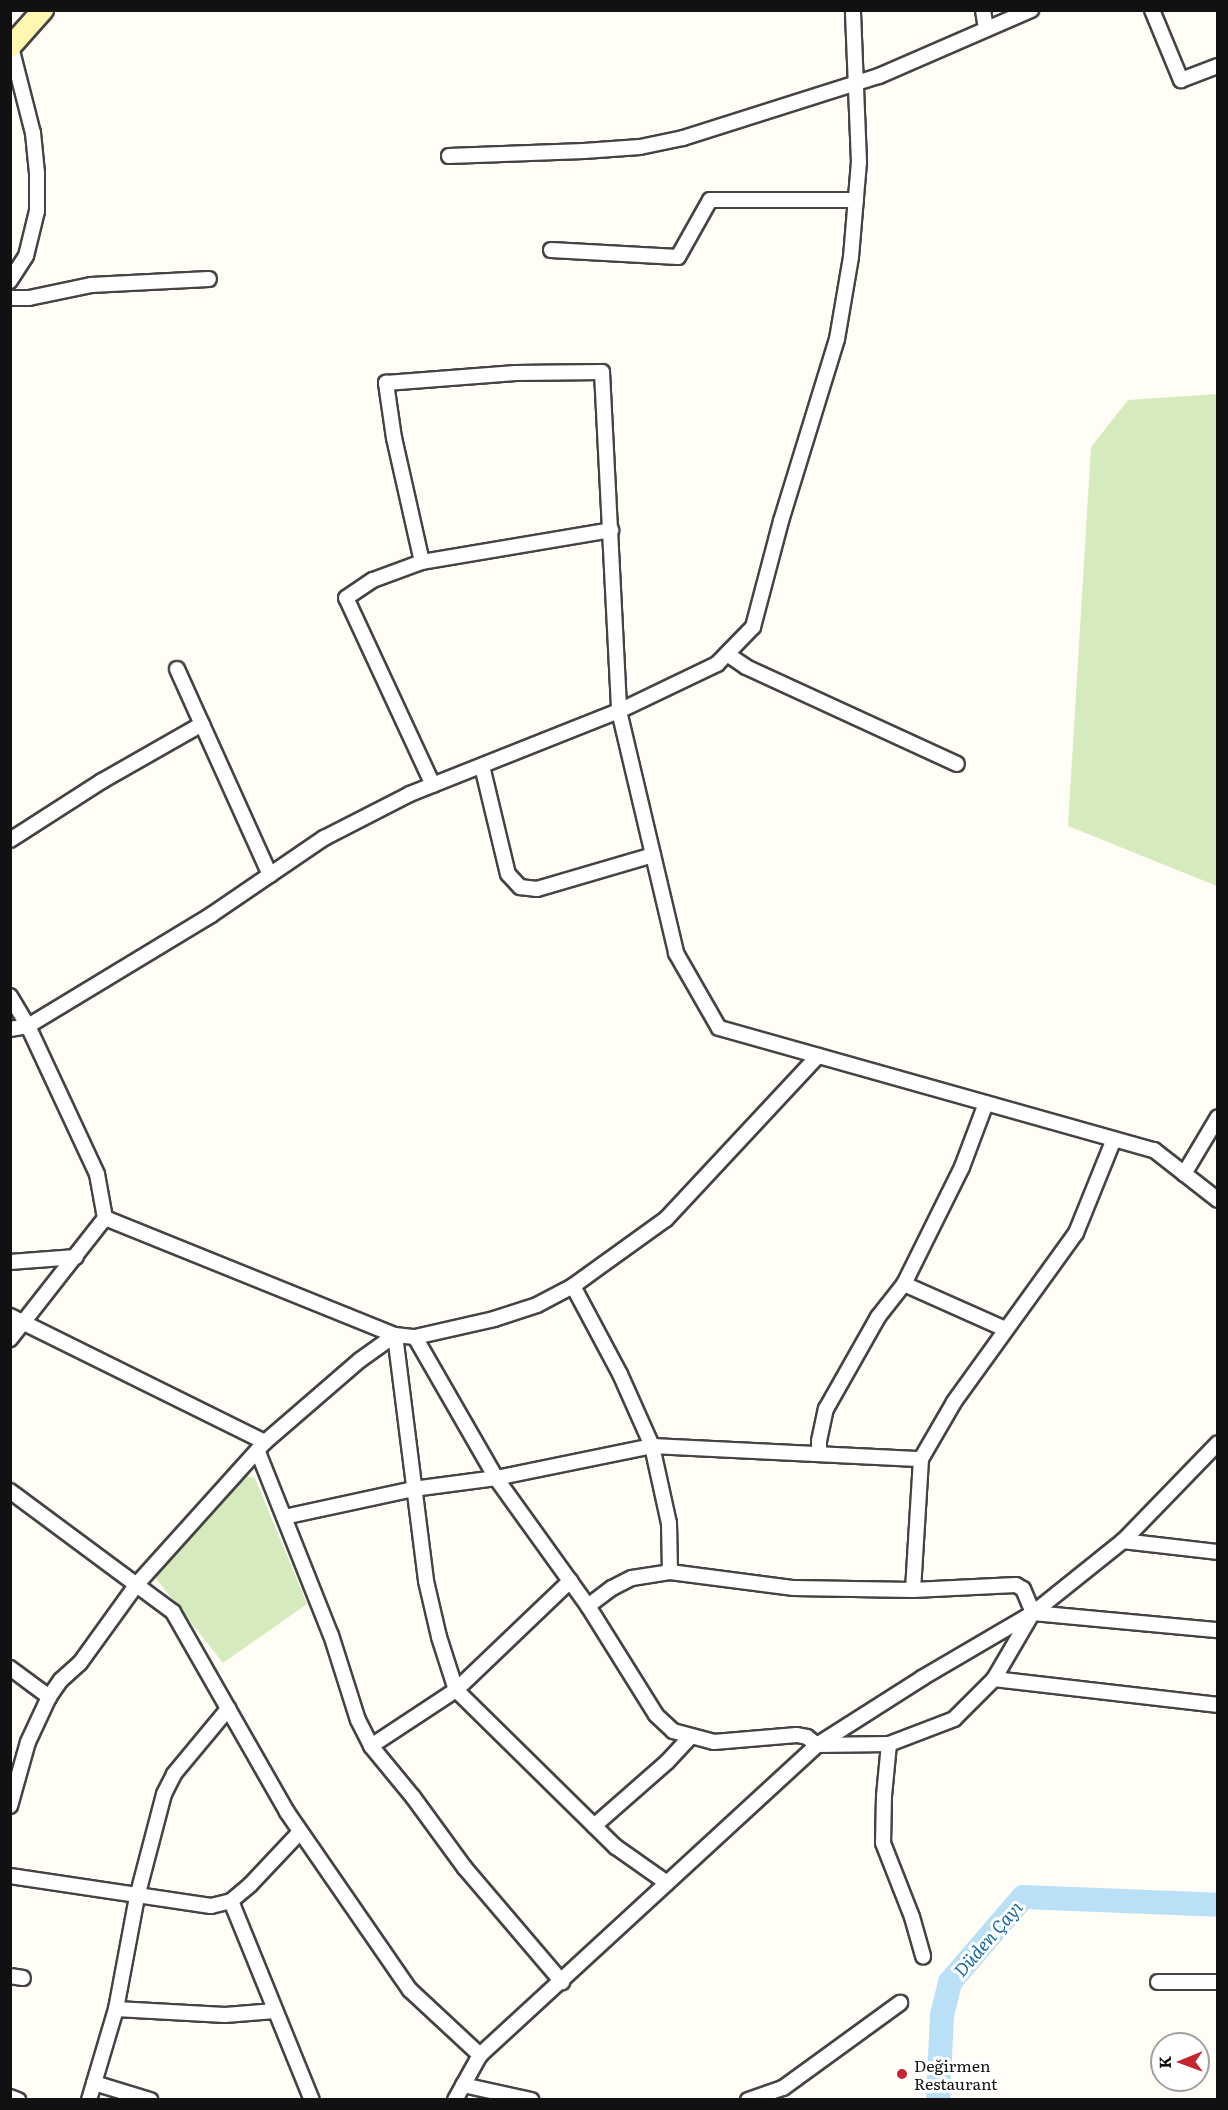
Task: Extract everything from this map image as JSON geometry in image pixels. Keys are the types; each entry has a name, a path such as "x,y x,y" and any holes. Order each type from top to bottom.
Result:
{"street":[{"path":"10,280 26,256 37,211 33,133 11,45 43,10"},
{"path":"10,1029 28,1026 211,915 324,838 433,785 619,711 717,664 753,627 781,520 837,339 851,257 859,162 853,10"},
{"path":"984,10 986,29"},
{"path":"449,156 640,147 683,138 879,76 1031,10"},
{"path":"1152,10 1181,80 1218,66"},
{"path":"551,250 678,257 710,200 856,200"},
{"path":"10,298 29,298 91,285 209,279"},
{"path":"422,562 394,438 386,383 516,373 602,372 612,530 619,711 676,953 719,1029 1154,1150 1218,1200"},
{"path":"433,785 346,598 373,580 422,562 612,530"},
{"path":"727,654 746,666 957,764"},
{"path":"177,669 270,875"},
{"path":"10,840 102,781 202,724"},
{"path":"482,766 508,874 520,887 537,890 653,855"},
{"path":"10,996 28,1026 98,1174 105,1218 10,1339"},
{"path":"105,1218 395,1335 415,1337 504,1316 537,1305 573,1286 666,1219 818,1056"},
{"path":"819,1454 819,1441 826,1409 878,1317 904,1284 962,1167 986,1103"},
{"path":"1184,1174 1218,1117"},
{"path":"913,1590 921,1459 954,1402 1076,1233 1114,1139"},
{"path":"10,1262 76,1257"},
{"path":"904,1284 1005,1329"},
{"path":"573,1286 620,1374 652,1446 669,1523 670,1572"},
{"path":"10,1316 262,1447 284,1517 331,1635 358,1720 371,1746 413,1797 465,1868 562,1982"},
{"path":"10,1806 28,1742 49,1697 61,1680 80,1663 137,1584 262,1447 360,1360 395,1335"},
{"path":"395,1335 426,1581 439,1637 456,1690 616,1847 667,1883"},
{"path":"415,1337 496,1478 588,1606 656,1715 672,1731 714,1742 797,1735 807,1737 817,1745 889,1744 954,1719 994,1679 1033,1612"},
{"path":"455,2100 480,2055 817,1745 922,1678 1033,1612 1123,1541 1218,1443"},
{"path":"284,1517 413,1489 496,1478 652,1446 921,1459"},
{"path":"10,1491 173,1612 300,1832 410,1990 480,2055"},
{"path":"1123,1541 1218,1552"},
{"path":"588,1606 612,1588 632,1578 670,1572 794,1588 913,1590 1016,1585 1023,1589 1033,1612"},
{"path":"371,1746 456,1690 570,1581"},
{"path":"1033,1612 1218,1630"},
{"path":"10,1668 49,1697"},
{"path":"994,1679 1218,1705"},
{"path":"88,2100 116,2009 137,1897 164,1794 174,1774 228,1709"},
{"path":"594,1826 667,1762 690,1737"},
{"path":"889,1744 884,1796 883,1843 912,1917 923,1956"},
{"path":"10,1876 137,1897 211,1906 231,1901 250,1885 300,1832"},
{"path":"231,1901 312,2100"},
{"path":"1158,1982 1218,1982"},
{"path":"748,2100 783,2088 900,2003"},
{"path":"116,2009 225,2015 275,2011"},
{"path":"94,2083 150,2100"},
{"path":"463,2085 531,2100"},
{"path":"10,2097 18,2100"}],"green space":[{"path":"1218,394 1217,886 1068,826 1091,447 1128,400"},
{"path":"246,1476 255,1478 307,1604 223,1663 154,1576"}],"waterway":[{"name":"Düden Çayı","path":"938,2100 942,2015 950,1982 1023,1897 1218,1905"}],"place":[{"name":"Değirmen Restaurant","path":"902,2074"}]}
